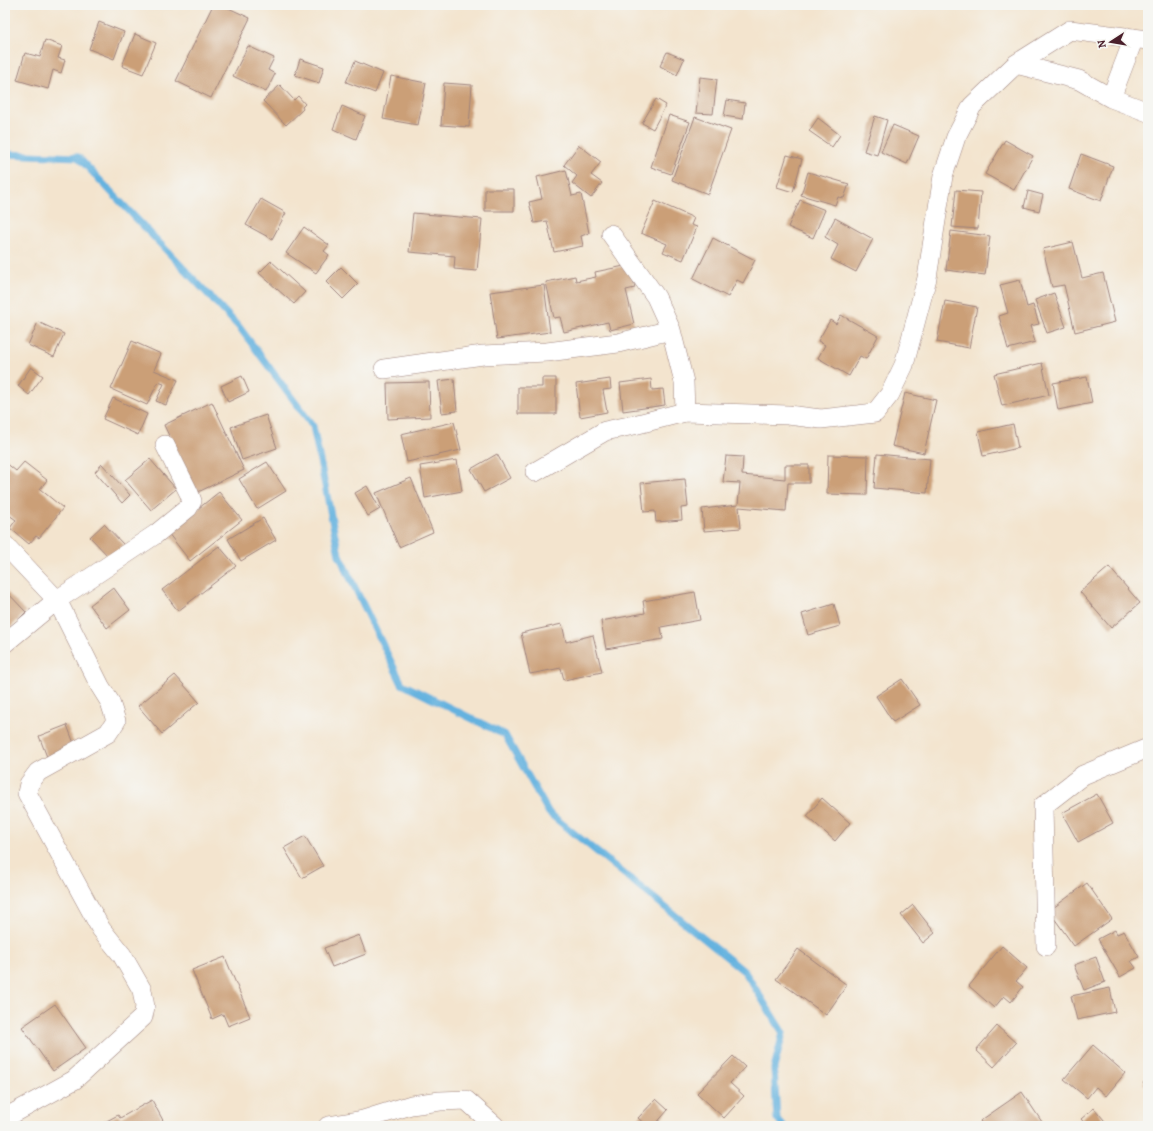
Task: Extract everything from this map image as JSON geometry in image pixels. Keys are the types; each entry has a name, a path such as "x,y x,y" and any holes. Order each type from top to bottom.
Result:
{"street":[{"path":"534,472 605,431 685,412 788,415 821,419 875,413 890,394 904,365 927,278 943,176 956,137 972,106 1016,64 1070,30 1141,39 1111,98"},
{"path":"1016,64 1079,80 1111,98 1148,112"},
{"path":"611,234 656,297 671,330 684,382 685,412"},
{"path":"384,369 483,356 547,352 618,343 671,330"},
{"path":"5,643 57,600 156,534 188,508 192,501 165,445"},
{"path":"5,545 57,600 100,686 110,702 116,721 108,733 38,772 29,784 27,793 101,929 122,955 142,990 145,1007 143,1017 74,1080 5,1118"},
{"path":"1046,946 1043,806 1083,775 1148,748"},
{"path":"328,1126 363,1120 412,1105 440,1100 466,1100 495,1126"}],"building":[{"path":"213,5 222,5 250,18 211,98 176,81"},
{"path":"99,22 124,32 114,59 89,49"},
{"path":"135,34 156,43 143,74 122,66"},
{"path":"45,40 62,46 58,58 65,60 61,73 53,70 48,89 17,80 25,53 40,57"},
{"path":"248,46 274,58 268,70 275,74 266,92 233,76"},
{"path":"667,52 684,59 677,75 660,66"},
{"path":"300,59 324,67 319,83 295,75"},
{"path":"355,61 383,73 375,93 346,82"},
{"path":"391,76 426,83 418,125 383,119"},
{"path":"700,77 717,79 713,114 696,113"},
{"path":"444,83 472,85 469,127 441,125"},
{"path":"280,85 294,100 298,96 305,104 302,107 303,109 286,125 263,101"},
{"path":"656,99 666,105 653,129 642,123"},
{"path":"727,100 745,103 743,119 724,116"},
{"path":"342,106 365,116 356,139 333,129"},
{"path":"669,115 690,122 671,174 651,167"},
{"path":"875,116 887,120 877,155 864,151"},
{"path":"695,117 731,130 708,194 672,180"},
{"path":"818,118 840,135 832,147 809,131"},
{"path":"893,125 919,136 907,164 881,152"},
{"path":"1005,140 1033,156 1014,190 985,174"},
{"path":"579,145 601,162 591,175 602,183 591,198 572,183 577,176 564,165"},
{"path":"1081,154 1113,166 1101,201 1069,189"},
{"path":"787,155 802,159 793,192 777,187"},
{"path":"566,170 572,196 581,194 589,233 581,236 583,246 554,252 547,221 534,223 529,202 542,199 537,177"},
{"path":"808,172 849,184 844,198 838,197 835,205 801,195"},
{"path":"485,189 514,189 514,211 485,211"},
{"path":"956,190 981,192 978,229 952,227"},
{"path":"1028,191 1043,195 1039,211 1024,207"},
{"path":"261,199 286,213 272,239 246,225"},
{"path":"800,200 825,210 813,238 788,227"},
{"path":"655,201 694,218 691,225 697,227 683,260 663,252 667,244 641,233"},
{"path":"413,213 482,219 477,271 454,269 455,256 409,252"},
{"path":"835,218 873,239 856,272 831,259 838,245 825,237"},
{"path":"304,227 329,245 324,251 329,255 316,273 286,253"},
{"path":"951,231 990,236 985,275 946,270"},
{"path":"713,238 755,260 743,283 737,280 728,297 693,279"},
{"path":"1073,242 1082,278 1103,273 1115,322 1075,332 1064,285 1052,287 1043,249"},
{"path":"271,261 305,292 294,304 259,273"},
{"path":"629,265 635,288 626,290 634,324 610,330 608,322 564,332 560,317 554,318 546,282 575,276 576,281 596,277 595,272"},
{"path":"341,267 358,284 343,299 326,282"},
{"path":"1020,280 1027,307 1033,305 1039,324 1030,326 1035,342 1008,349 999,316 1008,313 1000,285"},
{"path":"544,285 550,332 497,339 490,292"},
{"path":"1054,293 1066,327 1047,333 1035,300"},
{"path":"945,301 977,307 969,348 937,342"},
{"path":"841,315 878,336 866,359 860,356 849,376 818,358 825,345 818,341 830,320 836,324"},
{"path":"38,322 64,334 54,357 28,345"},
{"path":"132,341 161,354 154,370 178,380 166,405 156,401 164,384 158,382 147,405 111,389"},
{"path":"1042,363 1049,395 1002,406 994,374"},
{"path":"31,367 43,376 29,395 18,386"},
{"path":"242,376 249,392 228,402 221,386"},
{"path":"1087,377 1092,403 1058,410 1053,383"},
{"path":"542,378 556,378 556,414 518,414 518,387 542,387"},
{"path":"454,379 457,411 442,413 438,381"},
{"path":"610,379 611,389 603,390 607,412 580,417 576,384"},
{"path":"651,379 652,390 663,389 665,405 623,411 620,383"},
{"path":"429,382 430,417 388,419 387,383"},
{"path":"905,393 936,400 924,453 892,446"},
{"path":"113,398 147,414 138,435 103,419"},
{"path":"212,402 244,470 196,493 164,425"},
{"path":"266,415 277,448 242,460 231,427"},
{"path":"454,422 461,450 407,462 401,434"},
{"path":"1013,424 1018,448 983,456 978,432"},
{"path":"497,454 510,478 484,492 471,469"},
{"path":"877,454 930,459 927,493 874,488"},
{"path":"828,455 868,456 867,495 827,494"},
{"path":"726,456 743,457 742,475 785,479 785,465 809,465 809,483 788,483 786,511 739,507 741,528 704,531 702,509 738,505 740,483 723,482"},
{"path":"150,459 176,489 151,510 125,480"},
{"path":"457,460 462,491 425,498 420,466"},
{"path":"5,462 16,471 24,462 47,480 40,489 63,508 39,538 36,536 29,544 10,528 16,520 5,512"},
{"path":"267,462 286,491 257,509 239,479"},
{"path":"102,464 130,495 122,503 95,472"},
{"path":"411,478 433,532 399,547 376,493"},
{"path":"685,479 688,507 681,508 682,520 656,522 655,511 644,512 641,483"},
{"path":"367,486 380,509 368,516 355,493"},
{"path":"219,492 242,520 190,561 168,533"},
{"path":"263,518 276,540 241,561 228,539"},
{"path":"104,524 124,545 110,558 90,537"},
{"path":"219,546 236,566 178,611 162,590"},
{"path":"1109,567 1140,603 1111,628 1080,592"},
{"path":"113,587 130,610 107,628 90,605"},
{"path":"5,590 26,612 5,633"},
{"path":"695,592 700,620 661,627 663,639 606,649 601,621 645,613 643,601"},
{"path":"834,604 840,626 808,635 802,614"},
{"path":"562,624 566,642 593,635 602,672 564,680 561,668 530,674 521,633"},
{"path":"175,675 199,702 162,734 138,706"},
{"path":"902,679 920,705 893,722 876,696"},
{"path":"67,725 75,746 47,757 39,736"},
{"path":"1097,794 1113,823 1078,842 1062,813"},
{"path":"822,798 850,823 835,841 807,816"},
{"path":"305,836 323,866 302,878 284,848"},
{"path":"1087,883 1112,919 1074,946 1049,911"},
{"path":"913,905 935,933 923,943 901,915"},
{"path":"1115,930 1117,934 1124,931 1139,957 1131,961 1136,968 1120,977 1098,939"},
{"path":"359,935 366,954 332,967 324,948"},
{"path":"1002,946 1027,968 1016,981 1023,987 1011,1002 1004,996 994,1008 969,986"},
{"path":"798,949 847,985 826,1015 776,979"},
{"path":"225,957 250,1017 228,1026 223,1014 212,1019 192,970"},
{"path":"1096,957 1105,982 1084,990 1074,965"},
{"path":"1110,988 1115,1012 1077,1020 1071,996"},
{"path":"55,1004 86,1048 53,1071 22,1027"},
{"path":"997,1026 1016,1043 994,1067 976,1050"},
{"path":"1093,1045 1125,1073 1106,1096 1096,1087 1087,1098 1064,1079"},
{"path":"733,1056 745,1067 730,1083 744,1096 724,1118 697,1093"},
{"path":"1148,1079 1148,1090 1143,1083"},
{"path":"1022,1092 1042,1122 1035,1126 984,1126 980,1121"},
{"path":"656,1099 668,1110 654,1126 647,1126 638,1118"},
{"path":"152,1100 166,1126 102,1126 101,1124 118,1115 120,1118"},
{"path":"1094,1108 1109,1126 1087,1126 1081,1119"}],"waterway":[{"path":"5,154 78,157 240,328 313,426 339,555 402,684 505,735 549,813 745,972 783,1033 774,1068 777,1119 783,1126"}]}
